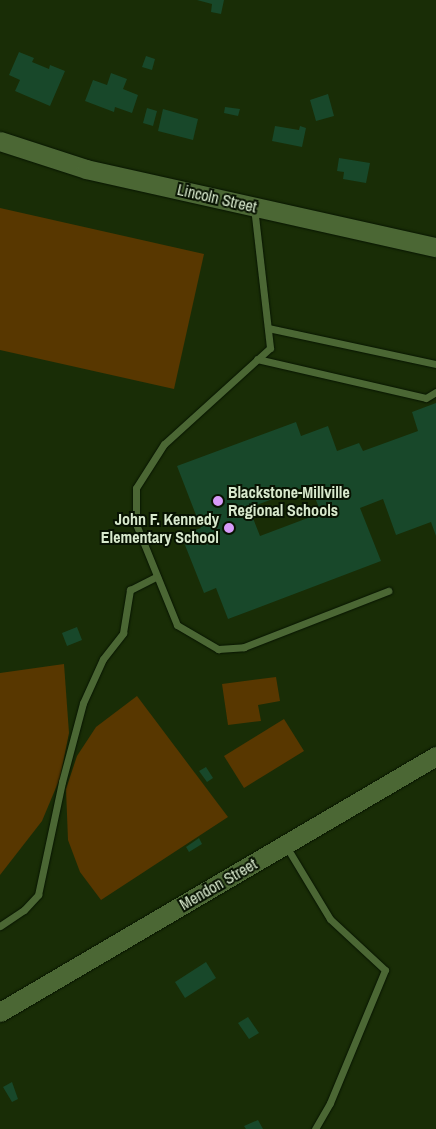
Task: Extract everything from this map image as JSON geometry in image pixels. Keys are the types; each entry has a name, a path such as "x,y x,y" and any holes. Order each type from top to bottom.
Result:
{"street":[{"name":"Lincoln Street","path":"0,141 86,169 436,247"},
{"name":"Mendon Street","path":"0,1012 436,756"}],"lane":[{"path":"254,206 270,348 164,444 136,488 136,524 177,625 218,649 244,647 388,591"},
{"path":"268,328 436,364"},
{"path":"257,359 426,398 436,392"},
{"path":"0,926 24,910 38,895 62,782 83,703 104,659 123,633 130,590 157,576"},
{"path":"285,845 330,919 385,970 330,1102 315,1129"}],"shaded area":[{"path":"0,208 204,254 174,389 0,350"},
{"path":"64,664 69,733 60,778 42,821 0,875 0,673"},
{"path":"276,677 280,701 258,705 261,721 228,725 222,684"},
{"path":"137,696 228,817 101,900 80,872 68,840 66,789 77,756 96,727"},
{"path":"284,719 304,751 244,788 224,756"}],"building":[{"path":"197,0 224,0 221,14 211,12 212,4"},
{"path":"19,52 34,58 32,62 49,69 50,65 65,71 50,106 15,91 20,80 9,75"},
{"path":"146,56 155,59 152,70 142,67"},
{"path":"111,73 127,79 123,89 138,95 132,113 115,107 114,112 85,101 93,80 107,85"},
{"path":"328,94 334,116 316,121 310,100"},
{"path":"225,107 240,109 238,116 224,113"},
{"path":"147,108 157,111 153,126 143,123"},
{"path":"163,109 198,119 193,140 158,131"},
{"path":"275,126 299,130 300,126 306,128 302,147 272,141"},
{"path":"339,158 370,163 366,183 343,179 344,172 337,171"},
{"path":"436,403 436,536 431,522 396,535 383,499 360,508 381,561 228,619 216,588 204,593 181,535 201,528 177,466 296,422 301,436 328,426 337,451 359,443 363,451 418,431 412,412","holes":["310,485 321,513 260,536 249,508"]},
{"path":"77,627 82,640 67,646 62,633"},
{"path":"206,767 213,778 207,782 199,771"},
{"path":"199,838 202,844 189,852 186,847"},
{"path":"206,962 216,978 185,998 175,982"},
{"path":"248,1017 259,1033 249,1039 238,1023"},
{"path":"12,1082 18,1099 12,1102 3,1087"},
{"path":"258,1120 263,1129 246,1129 244,1126"}],"place":[{"name":"Blackstone-Millville Regional Schools","path":"218,501"},
{"name":"John F. Kennedy Elementary School","path":"229,528"}]}
